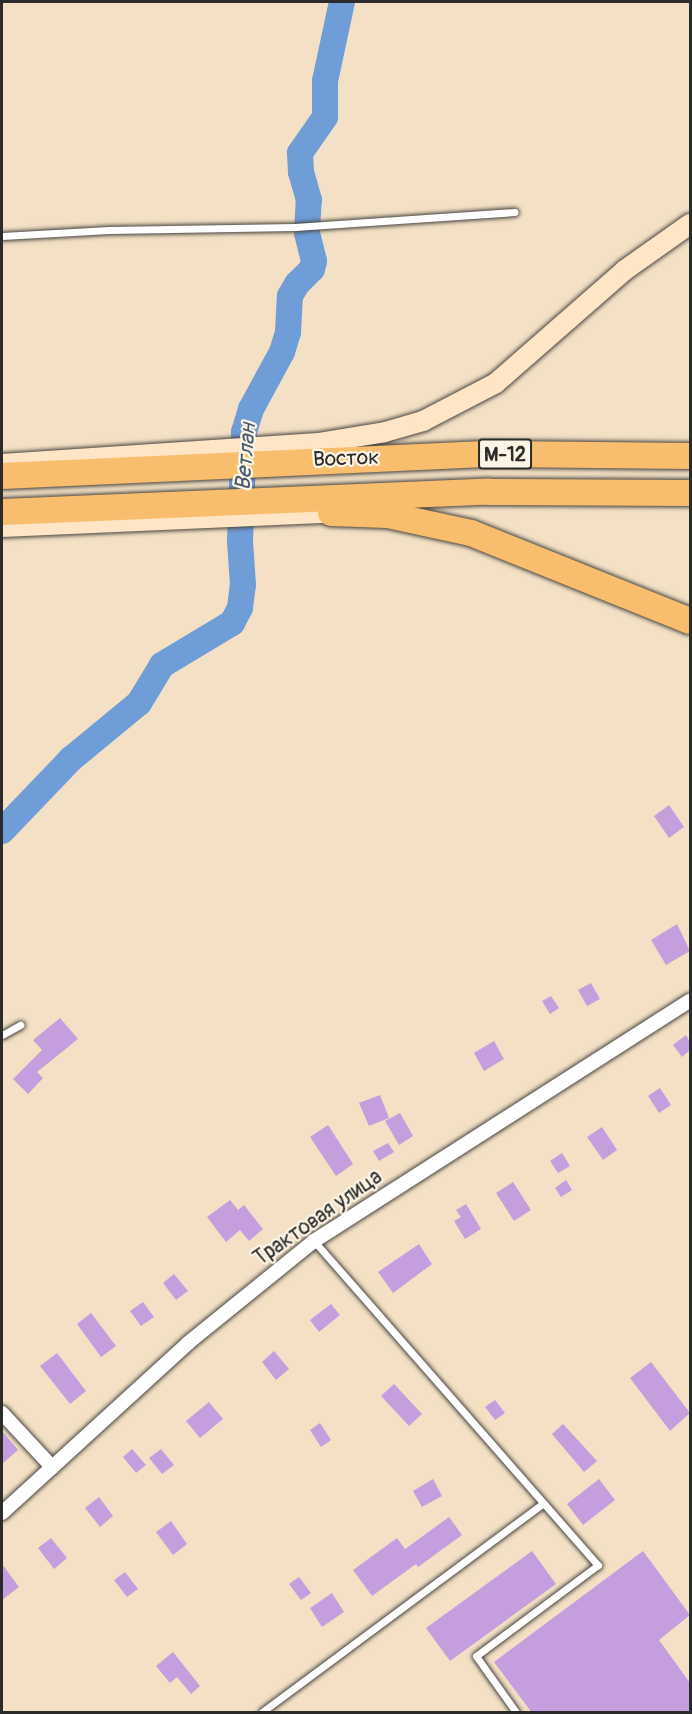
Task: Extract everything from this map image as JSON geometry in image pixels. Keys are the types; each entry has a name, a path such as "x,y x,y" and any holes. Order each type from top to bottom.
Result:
{"highway":[{"name":"Восток","path":"2,476 176,460 319,452 690,456"},
{"name":"Восток","path":"2,512 178,512 322,505 501,492 690,493"},
{"path":"322,505 388,515 471,533 690,621"}],"main road":[{"path":"319,452 423,421 473,397 516,368 632,265 690,224"},
{"path":"2,464 176,460"},
{"path":"2,527 178,512"}],"street":[{"name":"Трактовая улица","path":"2,1513 188,1343 314,1241 690,1001"},
{"path":"2,1413 52,1467"}],"lane":[{"path":"2,236 109,230 296,227 514,212"},
{"path":"2,1035 20,1025"},
{"path":"314,1241 598,1565 476,1656 516,1713"},
{"path":"262,1713 543,1503"}],"building":[{"path":"669,805 684,827 669,838 654,816"},
{"path":"677,924 690,951 666,965 651,940"},
{"path":"591,983 600,999 587,1006 578,990"},
{"path":"551,996 559,1008 550,1014 542,1001"},
{"path":"60,1018 78,1039 37,1072 43,1078 28,1094 13,1079 42,1050 33,1040"},
{"path":"686,1035 690,1042 690,1050 682,1057 673,1045"},
{"path":"494,1041 504,1059 484,1071 474,1053"},
{"path":"660,1088 671,1105 659,1113 648,1096"},
{"path":"380,1095 389,1118 369,1126 359,1103"},
{"path":"400,1113 413,1136 399,1145 385,1121"},
{"path":"328,1125 353,1164 336,1176 310,1137"},
{"path":"602,1127 617,1150 603,1160 587,1137"},
{"path":"388,1143 394,1152 379,1161 373,1151"},
{"path":"562,1153 570,1166 558,1173 550,1161"},
{"path":"566,1180 572,1190 561,1197 555,1188"},
{"path":"513,1182 531,1210 514,1221 496,1193"},
{"path":"230,1200 238,1210 244,1205 263,1229 249,1241 240,1230 226,1242 207,1217"},
{"path":"466,1204 481,1229 465,1239 454,1221 461,1217 456,1210"},
{"path":"419,1244 432,1264 393,1293 378,1272"},
{"path":"174,1274 188,1291 176,1300 163,1283"},
{"path":"143,1302 154,1317 141,1326 130,1311"},
{"path":"331,1304 340,1315 319,1332 310,1320"},
{"path":"91,1313 116,1346 101,1357 77,1324"},
{"path":"274,1351 289,1369 276,1380 262,1362"},
{"path":"57,1353 86,1391 70,1404 40,1366"},
{"path":"651,1362 690,1413 670,1431 630,1378"},
{"path":"394,1384 422,1414 409,1426 381,1396"},
{"path":"495,1400 505,1413 495,1420 485,1407"},
{"path":"209,1402 223,1419 200,1438 186,1421"},
{"path":"320,1423 331,1440 321,1447 310,1430"},
{"path":"563,1424 597,1461 584,1472 552,1434"},
{"path":"2,1431 18,1450 2,1464"},
{"path":"132,1449 146,1465 136,1473 123,1457"},
{"path":"161,1449 174,1465 162,1474 149,1458"},
{"path":"433,1479 442,1496 422,1507 413,1491"},
{"path":"599,1479 615,1500 583,1525 567,1504"},
{"path":"99,1497 113,1516 100,1527 85,1508"},
{"path":"449,1517 462,1535 418,1567 416,1564 372,1596 353,1570 397,1538 405,1549"},
{"path":"171,1521 187,1544 173,1555 156,1532"},
{"path":"51,1538 67,1558 54,1569 38,1548"},
{"path":"532,1551 556,1584 450,1661 426,1628"},
{"path":"643,1551 690,1615 659,1640 690,1683 690,1709 686,1713 532,1713 494,1662"},
{"path":"2,1564 19,1587 2,1600"},
{"path":"125,1572 138,1589 127,1597 114,1580"},
{"path":"299,1577 311,1593 301,1600 289,1584"},
{"path":"332,1593 344,1612 322,1627 310,1608"},
{"path":"173,1652 200,1686 191,1694 177,1677 170,1683 156,1666"}],"waterway":[{"name":"Ветлан","path":"2,831 71,759 139,703 162,665 232,623 240,608 243,585 240,541 244,432 251,409 282,352 288,332 290,296 297,284 312,269 314,261 307,233 309,200 301,172 300,153 325,117 325,81 342,2"}]}
